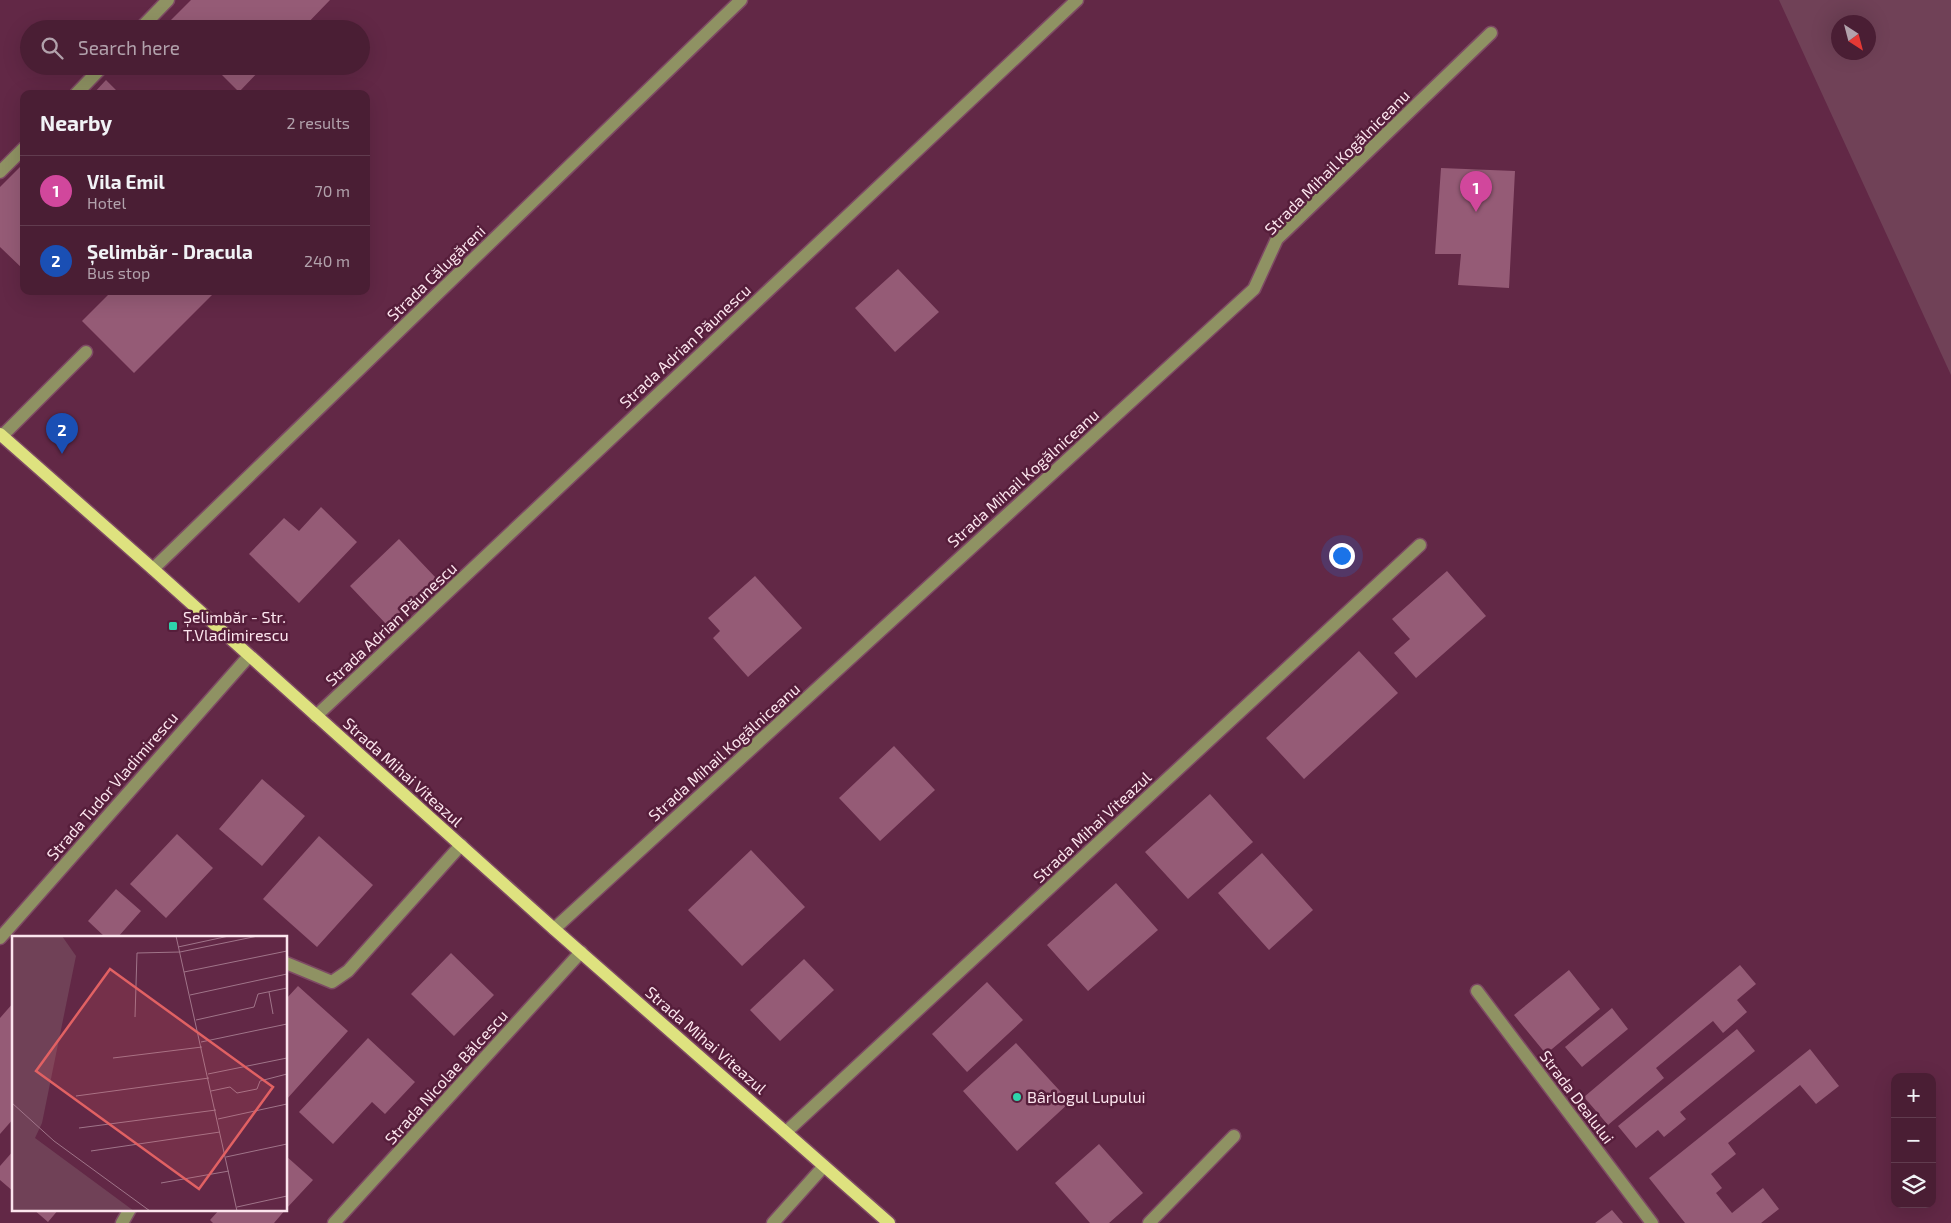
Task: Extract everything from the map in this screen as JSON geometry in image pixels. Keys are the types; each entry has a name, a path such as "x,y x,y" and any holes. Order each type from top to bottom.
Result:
{"main road":[{"name":"Strada Mihai Viteazul","path":"1,435 554,929 889,1223"}],"street":[{"path":"149,20 168,0"},
{"name":"Strada Călugăreni","path":"153,569 741,0"},
{"name":"Strada Adrian Păunescu","path":"316,716 1077,0"},
{"name":"Strada Mihail Kogălniceanu","path":"554,929 1254,289 1277,239 1491,33"},
{"path":"80,90 94,75"},
{"path":"0,172 20,152"},
{"path":"1,435 86,352"},
{"name":"Strada Mihai Viteazul","path":"786,1132 1420,545"},
{"name":"Strada Tudor Vladimirescu","path":"0,938 249,656"},
{"path":"288,964 332,982 348,971 461,845"},
{"name":"Strada Nicolae Bălcescu","path":"334,1223 581,952"},
{"name":"Strada Dealului","path":"1477,991 1652,1223"},
{"path":"1149,1223 1234,1136"},
{"path":"773,1223 824,1166"},
{"path":"122,1223 129,1210"}],"shaded area":[{"path":"1779,0 1951,0 1951,375"}],"building":[{"path":"191,0 330,0 311,20 171,20"},
{"path":"222,75 255,75 241,90 237,90"},
{"path":"106,80 116,90 97,90"},
{"path":"20,167 20,266 0,247 0,187"},
{"path":"1441,168 1515,171 1509,288 1458,285 1461,254 1435,254"},
{"path":"898,269 939,312 895,352 855,308"},
{"path":"108,295 212,295 134,373 82,321"},
{"path":"321,507 357,542 299,603 249,554 284,518 299,531"},
{"path":"399,539 436,578 387,625 350,586"},
{"path":"1447,571 1486,616 1416,678 1394,653 1410,639 1392,619"},
{"path":"755,576 802,628 748,677 713,638 720,631 708,618"},
{"path":"1359,651 1398,693 1304,779 1266,738"},
{"path":"894,746 935,790 880,841 839,798"},
{"path":"262,779 305,816 262,866 219,829"},
{"path":"1210,794 1253,842 1188,899 1145,852"},
{"path":"177,834 213,868 166,918 130,884"},
{"path":"319,836 373,885 317,947 263,899"},
{"path":"751,850 805,907 742,966 688,910"},
{"path":"1262,853 1313,910 1269,950 1218,893"},
{"path":"1116,883 1158,930 1088,991 1047,945"},
{"path":"116,889 141,911 119,936 104,936 88,921"},
{"path":"451,953 494,995 454,1036 411,994"},
{"path":"804,959 834,990 780,1041 750,1010"},
{"path":"1740,965 1756,984 1737,1000 1747,1012 1723,1033 1713,1021 1656,1068 1664,1078 1608,1125 1584,1097"},
{"path":"1569,970 1600,1009 1546,1054 1514,1015"},
{"path":"987,982 1023,1020 967,1072 932,1034"},
{"path":"298,986 348,1031 288,1098 288,997"},
{"path":"12,1004 12,1120 0,1134 0,1018"},
{"path":"1612,1008 1628,1029 1582,1067 1565,1047"},
{"path":"1737,1029 1755,1051 1680,1112 1686,1119 1664,1137 1658,1130 1636,1148 1618,1126"},
{"path":"368,1038 415,1082 385,1114 372,1102 333,1144 299,1112"},
{"name":"Bârlogul Lupului","path":"1016,1043 1070,1102 1017,1151 963,1091"},
{"path":"1810,1049 1839,1086 1816,1104 1800,1085 1728,1143 1736,1154 1711,1174 1722,1188 1716,1193 1732,1213 1763,1188 1779,1209 1761,1223 1685,1223 1649,1178"},
{"path":"1099,1144 1143,1193 1109,1223 1090,1223 1055,1183"},
{"path":"12,1152 12,1190 0,1180 0,1166"},
{"path":"288,1158 313,1180 288,1207"},
{"path":"34,1210 58,1210 48,1222"},
{"path":"219,1210 285,1210 274,1223 213,1223 210,1220"},
{"path":"1612,1210 1623,1223 1595,1223"}],"place":[{"name":"Vila Emil","path":"1476,212"},
{"name":"Șelimbăr - Dracula","path":"62,454"},
{"name":"Șelimbăr - Str. T.Vladimirescu","path":"173,626"},
{"name":"Bârlogul Lupului","path":"1017,1097"}]}
